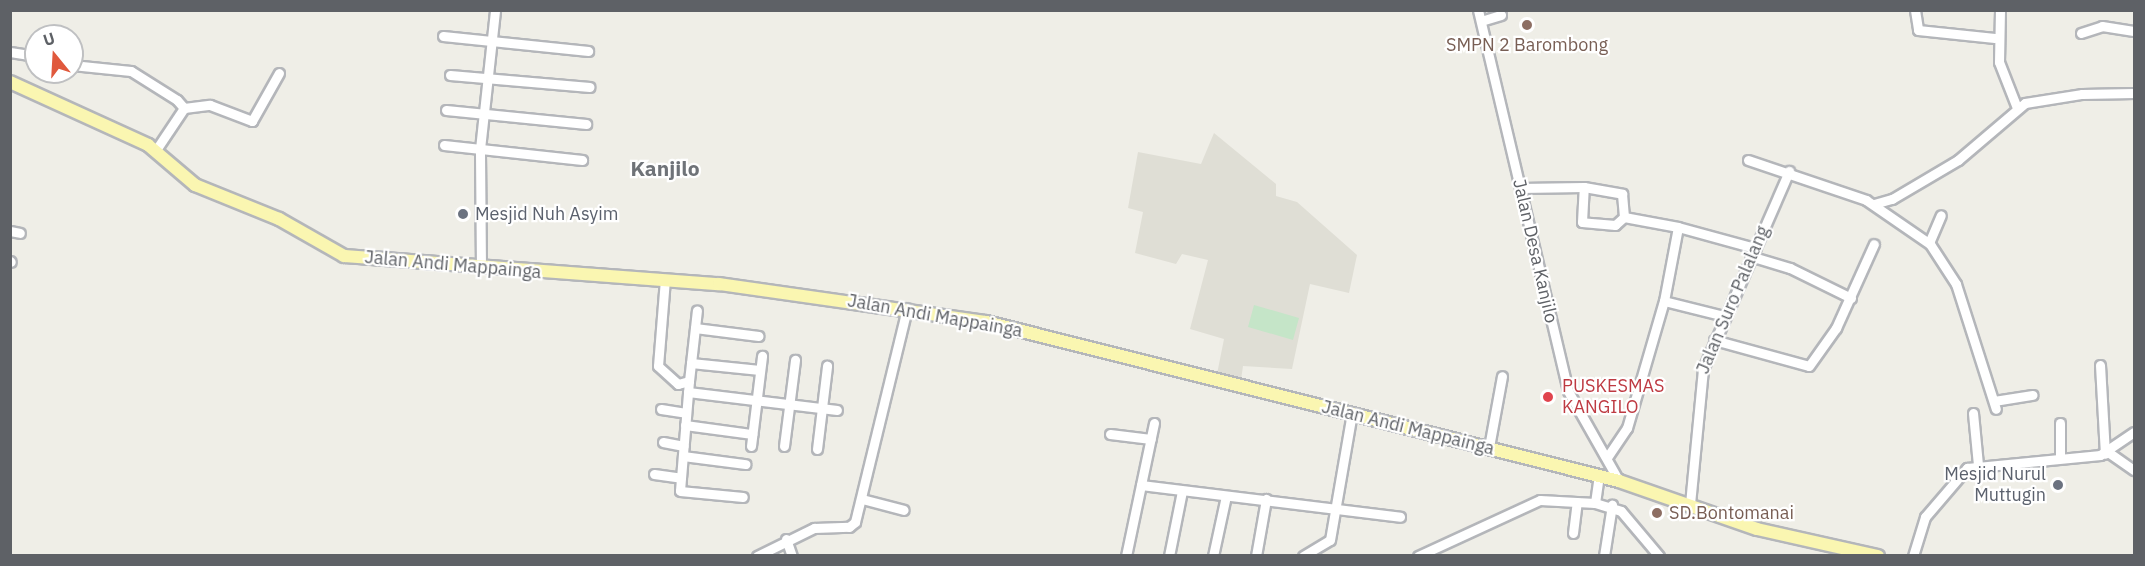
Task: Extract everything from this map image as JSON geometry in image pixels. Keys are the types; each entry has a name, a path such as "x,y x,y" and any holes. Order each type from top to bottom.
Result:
{"main road":[{"name":"Jalan Andi Mappainga","path":"10,82 156,150 195,185 279,219 344,256 481,268 665,279 907,308 995,324 1619,481 1757,529 1878,555"}],"street":[{"path":"481,268 480,149 495,10"},
{"path":"1915,10 1918,30 1995,38"},
{"path":"2000,10 1995,38 2017,108"},
{"path":"1479,16 1501,15"},
{"name":"Jalan Desa Kanjilo","path":"1479,16 1568,391 1608,456 1619,481"},
{"path":"2081,33 2102,26 2134,31"},
{"path":"443,36 588,51"},
{"path":"84,66 131,71 161,86 184,108"},
{"path":"156,150 184,108 210,105 252,121 279,73"},
{"path":"450,75 589,87"},
{"path":"1874,204 1958,160 2017,108 2052,97 2134,93"},
{"path":"446,110 586,124"},
{"path":"444,145 582,159"},
{"path":"1748,159 1789,171 1874,204 1929,243 1956,284 1995,405 2033,394"},
{"name":"Jalan Suro Palalang","path":"1690,504 1696,400 1714,340 1789,171"},
{"path":"1521,188 1584,187 1622,194 1624,218"},
{"path":"1584,187 1582,222 1615,225 1624,218 1678,227 1753,252 1851,298"},
{"path":"1929,243 1941,215"},
{"path":"1608,456 1627,428 1664,301 1678,227"},
{"path":"1714,340 1809,366 1851,298 1874,244"},
{"path":"665,279 658,366 678,384 689,381"},
{"path":"1664,301 1724,316"},
{"path":"756,555 786,539 814,528 851,526 862,499 907,308"},
{"path":"697,310 680,491 743,496"},
{"path":"695,328 758,336"},
{"path":"751,446 762,356"},
{"path":"784,446 795,360"},
{"path":"691,363 760,370"},
{"path":"817,448 827,366"},
{"path":"2100,366 2107,453"},
{"path":"1489,447 1502,376"},
{"path":"688,392 837,410"},
{"path":"661,409 686,413"},
{"path":"1303,555 1330,540 1352,413"},
{"path":"1973,413 1978,465"},
{"path":"1126,555 1154,423"},
{"path":"2060,423 2060,458"},
{"path":"685,425 752,434"},
{"path":"1913,555 1932,507 1956,476 1978,465 2107,453 2134,432"},
{"path":"1110,434 1151,439"},
{"path":"663,442 684,446"},
{"path":"2107,453 2134,470"},
{"path":"683,456 746,464"},
{"path":"654,474 681,478"},
{"path":"1595,503 1599,476"},
{"path":"1142,485 1400,517"},
{"path":"1169,555 1182,490"},
{"path":"1213,555 1226,496"},
{"path":"862,499 904,510"},
{"path":"1256,555 1266,499"},
{"path":"1418,555 1534,502 1612,505 1659,555"},
{"path":"1573,533 1577,502"},
{"path":"1604,555 1612,505"},
{"path":"786,539 792,555"}],"shaded area":[{"path":"1214,133 1276,184 1276,196 1297,202 1357,255 1349,293 1310,284 1292,369 1243,366 1241,380 1217,374 1224,339 1190,329 1208,260 1182,254 1176,264 1135,253 1143,212 1128,208 1138,152 1201,164"}],"green space":[{"path":"1254,305 1299,318 1293,340 1248,327"}],"place":[{"name":"SMPN 2 Barombong","path":"1527,25"},
{"name":"Mesjid Nuh Asyim","path":"463,214"},
{"name":"PUSKESMAS KANGILO","path":"1548,397"},
{"name":"Mesjid Nurul Muttugin","path":"2058,485"},
{"name":"SD.Bontomanai","path":"1657,513"}],"district":[{"name":"Kanjilo","path":"665,168"}]}
